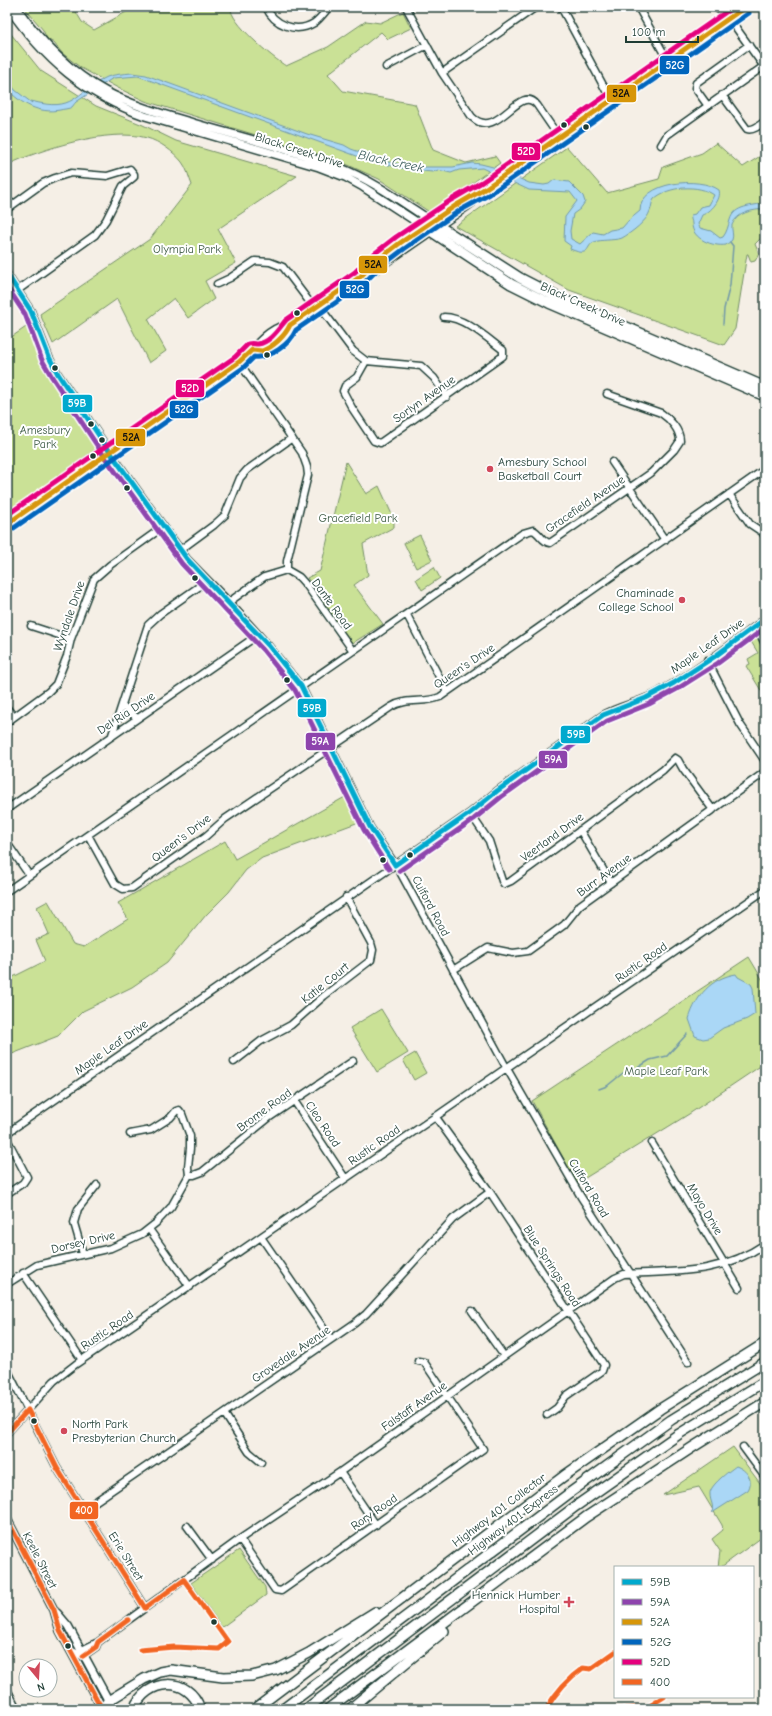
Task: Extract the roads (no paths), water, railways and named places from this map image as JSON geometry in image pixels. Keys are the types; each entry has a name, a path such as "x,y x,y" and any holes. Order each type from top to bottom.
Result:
{"highway":[{"name":"Black Creek Drive","path":"432,227 520,278 557,297 765,387"},
{"name":"Black Creek Drive","path":"432,227 511,284 549,303 765,396"},
{"name":"Highway 401 Collector","path":"255,1709 564,1476 660,1409 765,1343"},
{"name":"Highway 401 Express","path":"283,1709 571,1492 671,1420 765,1362"},
{"path":"306,1709 576,1506 679,1434 765,1380"},
{"path":"328,1709 586,1517 765,1402"},
{"path":"102,1709 110,1705 144,1679 160,1672 171,1670 230,1677 252,1676 276,1670 309,1652 381,1608 398,1601"},
{"path":"350,1709 450,1625 462,1610"},
{"path":"134,1709 138,1700 146,1692 171,1684 185,1689 196,1699 200,1709"}],"main road":[{"name":"Black Creek Drive","path":"8,7 21,26 42,51 67,74 87,84 130,110 145,116 318,167 345,177 432,227"},
{"name":"Black Creek Drive","path":"16,7 44,44 87,84"},
{"path":"252,350 261,352 287,333 290,325 316,306 360,277 373,272 432,227 472,203 496,180 745,7"},
{"path":"7,524 239,362 252,350 256,343 281,325 290,325"},
{"name":"Keele Street","path":"7,1519 54,1610 60,1631 102,1709"},
{"name":"Keele Street","path":"54,1610 68,1626 81,1654 110,1705"}],"street":[{"path":"266,7 278,23 295,27 306,26 314,23 329,7"},
{"path":"406,7 442,73 472,117 480,124 492,123 520,103 529,99 534,100 559,137"},
{"path":"442,73 536,7"},
{"path":"561,7 611,100"},
{"path":"638,7 668,61"},
{"path":"661,145 667,135 764,67 734,25 716,7"},
{"path":"386,67 426,45"},
{"path":"708,106 695,88 696,83 749,45"},
{"path":"722,95 747,129 750,130 765,122"},
{"path":"7,209 43,183 71,173 107,176 130,169 134,174 134,177 124,186 106,220 95,235 18,290"},
{"path":"217,284 230,278 255,261 270,262 279,265 286,270 308,300 326,315 353,351 366,361 421,366 434,378 447,397"},
{"name":"Culford Road","path":"7,274 31,311 58,374 110,452 180,550 207,581 229,602 268,645 301,686 370,827 395,865 419,906 506,1067 591,1215 688,1362"},
{"name":"Sorlyn Avenue","path":"366,361 358,377 345,386 343,391 352,408 374,441 378,443 383,442 503,356 503,350 462,321 444,317"},
{"path":"269,334 276,341"},
{"path":"229,602 264,577 287,570 287,561 308,475 304,455 239,362"},
{"name":"Gracefield Avenue","path":"7,891 301,686 407,615 523,533 533,530 545,541 550,543 658,467 674,450 680,440 677,429 662,413 607,394"},
{"path":"180,550 225,515 240,478 247,470 292,438"},
{"path":"612,462 665,540"},
{"name":"Queen's Drive","path":"88,835 115,884 122,888 130,888 206,836 226,818 399,702 434,700 447,692 765,469"},
{"path":"729,494 750,524 762,532 765,536"},
{"name":"Wyndale Drive","path":"7,722 48,692 56,684 92,582 97,575 163,526"},
{"name":"Dante Road","path":"287,570 299,577 307,586 353,651"},
{"path":"112,735 144,641 146,629 150,621 207,581"},
{"path":"407,615 447,692"},
{"name":"Maple Leaf Drive","path":"7,1133 470,813 497,791 603,715 620,706 639,701 661,691 765,620"},
{"path":"31,626 71,639"},
{"path":"758,630 765,644"},
{"name":"Del Ria Drive","path":"7,809 258,635"},
{"path":"707,660 740,724 765,761"},
{"path":"122,705 137,718"},
{"path":"7,708 14,717"},
{"name":"Veerland Drive","path":"470,813 486,836 504,884 511,881 663,770 675,758 678,760 713,810"},
{"name":"Burr Avenue","path":"453,970 488,948 513,953 532,949 564,925 580,905 765,772"},
{"path":"580,830 611,883"},
{"path":"7,843 29,875"},
{"name":"Rustic Road","path":"7,1433 54,1381 82,1360 765,890"},
{"name":"Katie Court","path":"234,1062 261,1042 291,1025 324,996 371,960 373,950 371,943 346,898"},
{"name":"Brome Road","path":"189,1174 194,1175 202,1172 270,1118 353,1061"},
{"name":"Cleo Road","path":"295,1102 346,1178"},
{"name":"Dorsey Drive","path":"7,1284 42,1263 117,1246 149,1229 171,1207 189,1174 190,1136 182,1114 179,1110 176,1111 170,1118 151,1130 130,1134"},
{"name":"Blue Springs Road","path":"435,1116 490,1192 604,1365 604,1369 566,1396 556,1408 547,1415"},
{"path":"7,1139 27,1177 23,1183 8,1193"},
{"name":"Mayo Drive","path":"652,1143 726,1264 739,1288"},
{"path":"83,1254 74,1222 78,1209 98,1185"},
{"name":"Grovedale Avenue","path":"83,1510 331,1340 366,1314 453,1219 490,1192"},
{"path":"149,1229 190,1287"},
{"path":"261,1237 331,1340"},
{"name":"Falstaff Avenue","path":"81,1654 96,1647 98,1642 240,1540 340,1472 615,1278 630,1273 707,1269 742,1258 765,1244"},
{"path":"23,1274 82,1360"},
{"path":"472,1311 504,1356"},
{"path":"418,1361 424,1362 447,1396"},
{"name":"Erie Street","path":"7,1370 57,1468 145,1608"},
{"name":"Rory Road","path":"240,1540 275,1590 281,1591 376,1525 483,1449 447,1396"},
{"path":"224,1413 249,1452 260,1462"},
{"path":"743,1447 765,1477"},
{"path":"340,1472 376,1525"},
{"path":"187,1526 212,1560"},
{"path":"70,1650 81,1654"},
{"path":"7,1689 18,1709"}],"water":[{"path":"132,73 146,75 388,162 418,167 453,167 472,163 493,167 529,183 544,185 549,184 554,180 569,182 583,196 585,202 580,209 573,214 570,231 571,239 580,244 593,232 603,234 610,230 622,228 640,211 643,201 650,193 660,187 672,184 699,183 719,190 720,194 715,205 702,215 698,224 700,228 711,231 720,238 723,237 735,211 744,207 765,203 765,209 741,214 732,225 732,240 726,245 715,245 704,241 695,234 691,218 691,215 695,214 700,207 709,205 714,195 708,191 700,189 675,189 667,191 654,199 646,219 626,236 620,239 593,242 587,250 577,252 570,249 571,246 564,241 565,217 577,201 570,192 529,190 482,168 459,170 451,173 438,170 433,172 409,170 365,159 138,76 113,78 76,102 72,107 52,111 45,111 31,107 18,99 7,89 7,78 15,90 32,103 31,101 57,105 73,100 107,77"},
{"path":"736,974 738,977 751,984 753,988 755,1014 747,1019 723,1028 709,1038 703,1039 695,1036 689,1019 700,996 706,989 719,979"},
{"path":"736,1466 743,1470 750,1479 750,1486 748,1490 712,1513 713,1507 710,1494 713,1487"}],"waterway":[{"path":"723,324 724,309 730,285 733,246 730,242"},
{"path":"599,1089 607,1086 623,1073 631,1072 650,1060 667,1056 687,1034"}],"place":[{"name":"Amesbury School Basketball Court","path":"490,469"},
{"name":"Chaminade College School","path":"682,600"},
{"name":"North Park Presbyterian Church","path":"64,1431"},
{"name":"Hennick Humber Hospital","path":"569,1602"}],"water label":[{"name":"Black Creek","path":"391,161"}],"park label":[{"name":"Olympia Park","path":"187,249"},
{"name":"Amesbury Park","path":"45,437"},
{"name":"Gracefield Park","path":"358,518"},
{"name":"Maple Leaf Park","path":"666,1071"}]}
